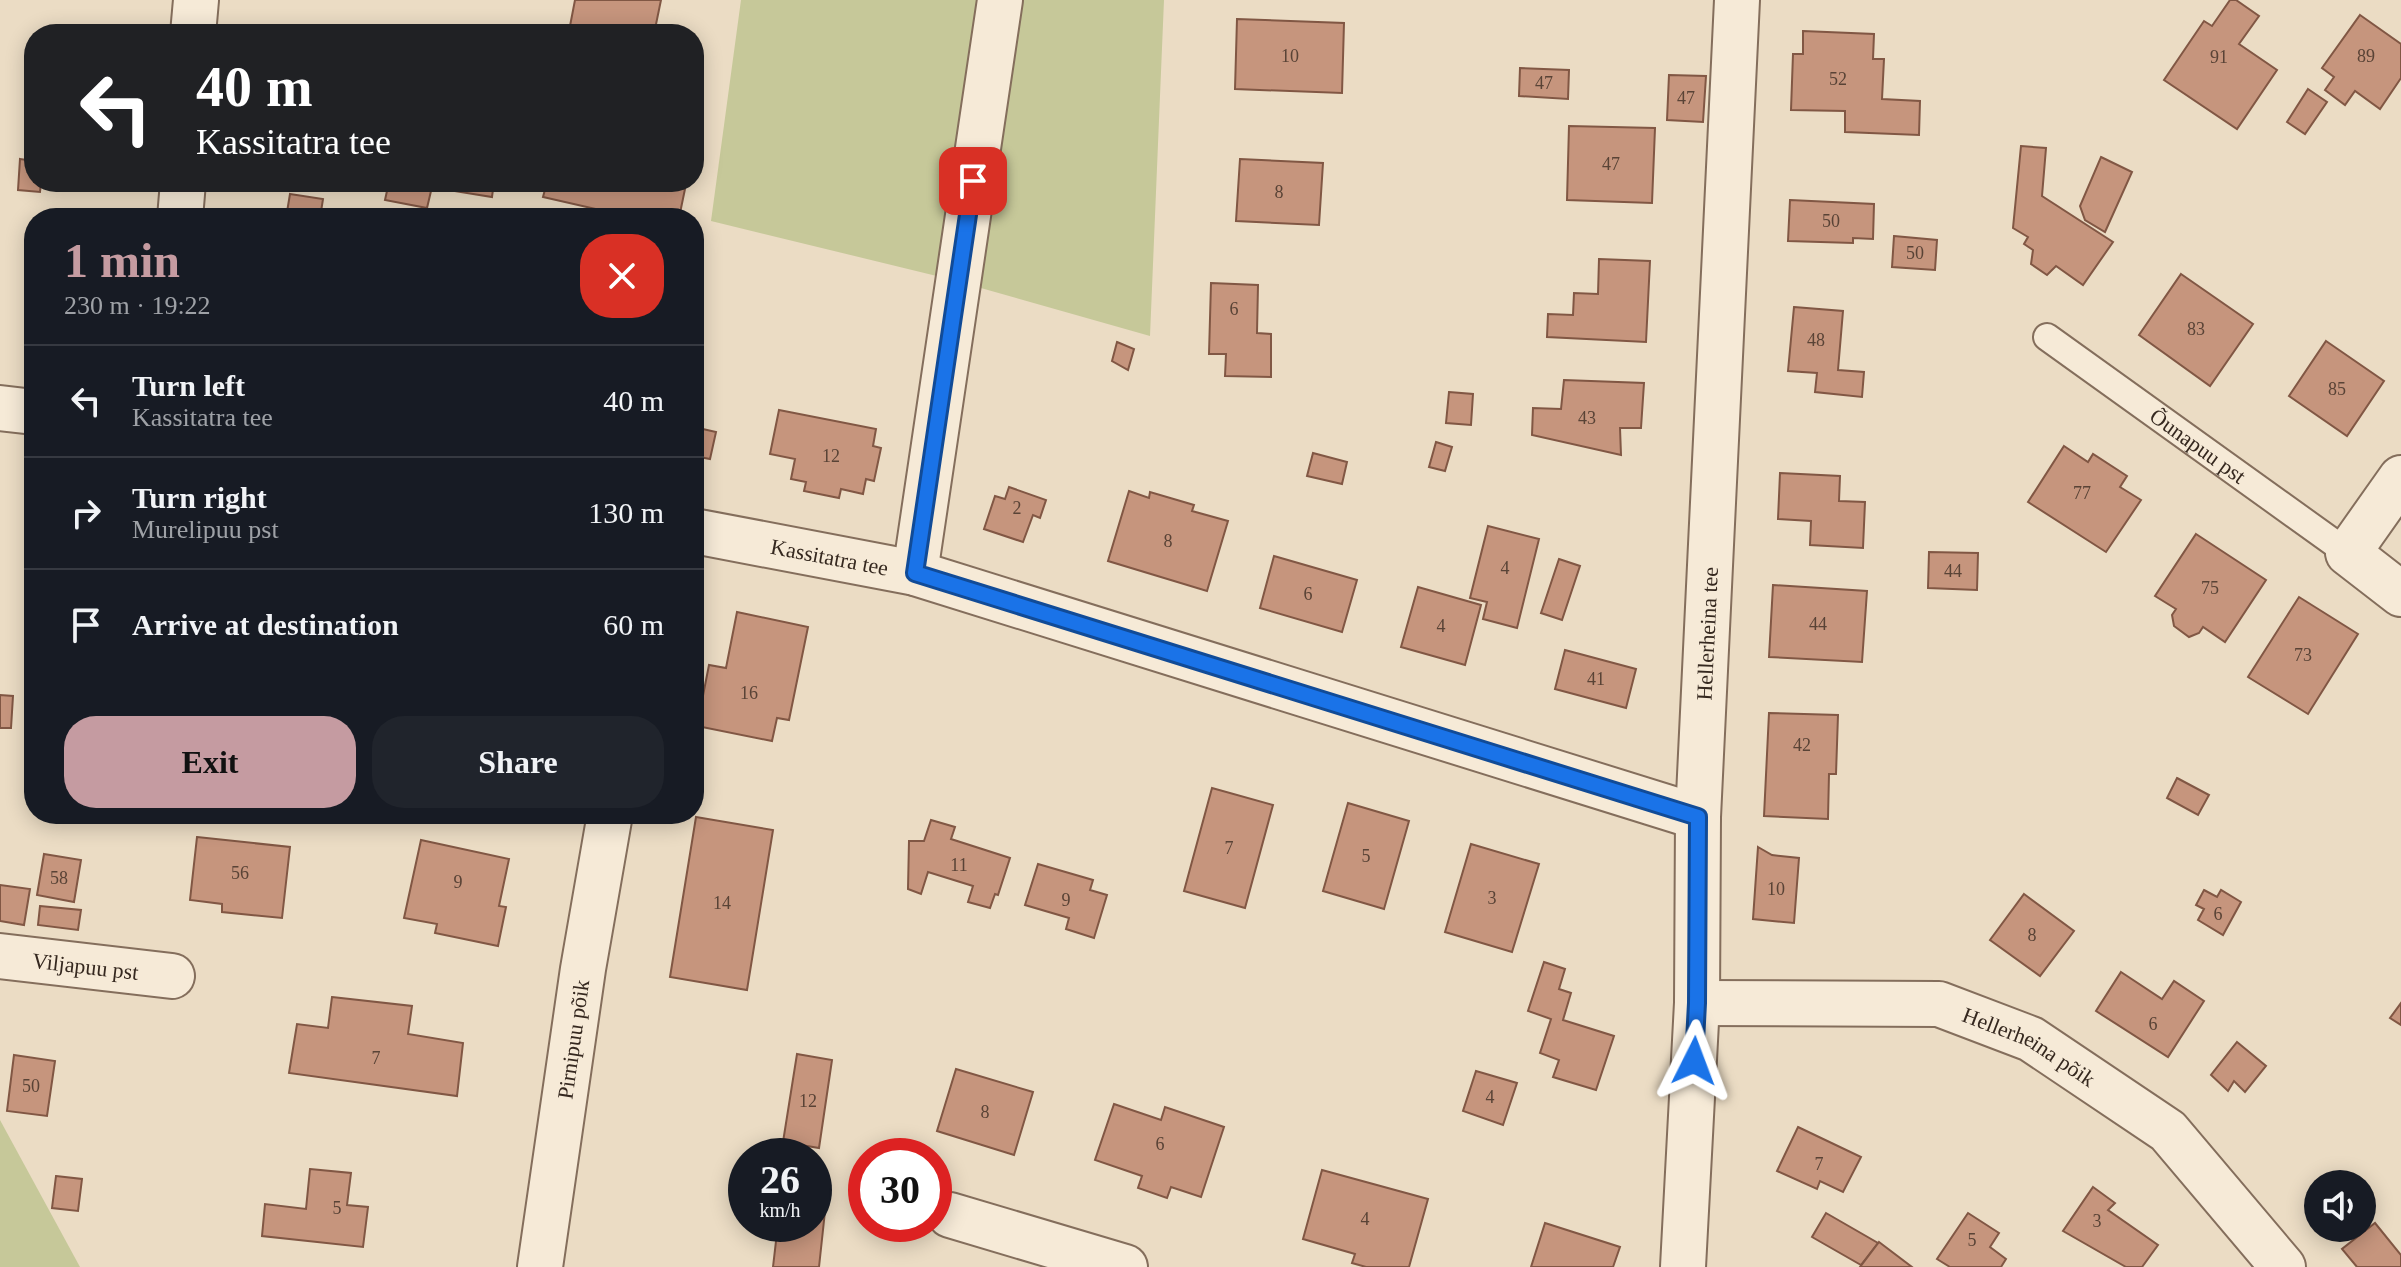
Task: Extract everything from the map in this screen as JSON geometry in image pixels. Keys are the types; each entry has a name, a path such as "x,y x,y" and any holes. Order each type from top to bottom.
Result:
{"street":[{"path":"194,24 196,0"},
{"path":"915,573 1000,0"},
{"name":"Hellerheina tee","path":"1683,1267 1697,1003 1698,817 1737,0"},
{"path":"0,408 24,411"},
{"path":"2348,553 2401,478"},
{"name":"Kassitatra tee","path":"704,533 915,573 1698,817"},
{"name":"Õunapuu pst","path":"2348,553 2401,594"},
{"name":"Pirnipuu põik","path":"540,1267 583,969 608,824"},
{"name":"Viljapuu pst","path":"0,956 172,976"},
{"name":"Hellerheina põik","path":"1697,1003 1939,1004 2031,1039 2168,1131 2283,1267"},
{"path":"952,1216 1125,1267"}],"lane":[{"name":"Õunapuu pst","path":"2047,337 2348,553"}],"green space":[{"path":"741,0 1164,0 1150,336 949,279 711,221"},
{"path":"0,1120 80,1267 0,1267"}],"building":[{"path":"575,0 661,0 656,24 570,24"},
{"path":"2230,0 2236,0 2259,16 2239,44 2277,70 2237,129 2164,80 2204,21 2212,26"},
{"path":"2360,15 2401,44 2401,78 2380,109 2355,91 2345,105 2325,90 2334,77 2322,68"},
{"path":"1237,19 1344,23 1342,93 1235,89"},
{"path":"1803,31 1874,34 1873,59 1884,59 1882,99 1920,101 1919,135 1845,132 1845,111 1791,110 1793,54 1803,54"},
{"path":"1520,68 1569,70 1568,99 1519,96"},
{"path":"1669,75 1706,76 1703,122 1667,120"},
{"path":"2308,89 2327,102 2305,134 2287,122"},
{"path":"1569,126 1655,128 1652,203 1567,200"},
{"path":"2021,146 2046,148 2042,196 2113,242 2083,285 2056,266 2047,275 2031,264 2033,250 2024,244 2028,237 2013,228"},
{"path":"2101,157 2132,172 2105,232 2085,220 2080,206"},
{"path":"20,159 24,160 24,191 18,190"},
{"path":"1240,159 1323,163 1319,225 1236,221"},
{"path":"387,192 431,192 427,208 385,200"},
{"path":"461,192 493,192 492,197"},
{"path":"544,192 684,192 681,208 591,208 543,197"},
{"path":"290,194 323,199 322,208 288,208"},
{"path":"1790,200 1874,204 1873,239 1853,238 1853,243 1788,241"},
{"path":"1894,236 1937,240 1935,270 1892,267"},
{"path":"1599,259 1650,261 1646,342 1547,337 1548,314 1573,315 1574,293 1598,294"},
{"path":"2181,274 2253,324 2210,386 2139,335"},
{"path":"1211,283 1258,285 1257,333 1271,334 1271,377 1225,376 1226,354 1209,354"},
{"path":"1794,307 1843,311 1838,370 1864,372 1862,397 1815,392 1817,373 1788,371"},
{"path":"2326,341 2384,381 2347,436 2289,396"},
{"path":"1117,342 1134,349 1128,370 1112,361"},
{"path":"1564,380 1644,383 1641,428 1620,428 1621,455 1532,435 1533,408 1561,409"},
{"path":"1449,392 1473,394 1471,425 1446,423"},
{"path":"779,410 876,429 873,446 881,448 874,481 866,479 863,494 841,489 839,498 804,491 806,482 791,479 795,459 770,454"},
{"path":"704,429 716,432 710,459 704,458"},
{"path":"1436,442 1452,447 1445,471 1429,467"},
{"path":"2064,446 2088,462 2093,454 2127,476 2120,487 2141,500 2106,552 2028,502"},
{"path":"1313,453 1347,462 1342,484 1307,476"},
{"path":"1780,473 1840,476 1839,501 1865,502 1863,548 1810,545 1811,521 1778,519"},
{"path":"1009,487 1046,500 1040,518 1033,515 1023,542 984,529 995,496 1005,499"},
{"path":"1129,491 1149,498 1150,492 1194,505 1192,511 1228,521 1207,591 1108,561"},
{"path":"1488,526 1539,539 1517,628 1483,619 1487,602 1470,598"},
{"path":"2196,534 2266,580 2225,642 2203,627 2199,633 2189,637 2174,626 2172,615 2176,609 2155,596"},
{"path":"1929,552 1978,553 1977,590 1928,588"},
{"path":"1274,556 1357,580 1342,632 1260,608"},
{"path":"1559,559 1580,566 1562,620 1541,613"},
{"path":"1773,585 1867,591 1862,662 1769,657"},
{"path":"1418,587 1481,605 1465,665 1401,647"},
{"path":"2299,597 2358,634 2308,714 2248,677"},
{"path":"737,612 808,627 789,720 777,718 772,741 704,727 704,690 709,665 726,668"},
{"path":"1565,650 1636,669 1626,708 1555,689"},
{"path":"0,695 13,696 11,728 0,728"},
{"path":"1769,713 1838,715 1836,774 1829,774 1828,819 1764,816"},
{"path":"2177,778 2209,795 2198,815 2167,798"},
{"path":"1212,788 1273,805 1245,908 1184,891"},
{"path":"1348,803 1409,821 1384,909 1323,891"},
{"path":"704,818 773,830 747,990 670,977 695,824 704,824"},
{"path":"931,820 955,827 951,839 1010,858 998,895 995,894 990,908 968,902 973,886 928,872 921,894 908,889 909,841 924,841"},
{"path":"197,837 290,847 282,918 222,912 222,904 190,900"},
{"path":"421,840 509,859 499,906 506,907 498,946 435,933 437,924 404,918"},
{"path":"1471,844 1539,864 1512,952 1445,932"},
{"path":"1758,847 1772,855 1799,858 1794,923 1753,919"},
{"path":"44,854 81,860 74,902 37,895"},
{"path":"1038,864 1093,880 1090,890 1107,895 1094,938 1066,929 1069,918 1025,905"},
{"path":"0,885 30,889 24,925 0,921"},
{"path":"2204,890 2217,897 2221,890 2241,902 2223,935 2198,920 2204,909 2196,905"},
{"path":"2024,894 2074,931 2040,976 1990,940"},
{"path":"40,906 81,910 78,930 38,925"},
{"path":"1544,962 1565,969 1559,989 1571,993 1563,1020 1614,1036 1596,1090 1553,1077 1559,1060 1540,1053 1551,1019 1528,1011"},
{"path":"2121,972 2162,999 2174,981 2204,1001 2168,1057 2096,1011"},
{"path":"332,997 412,1006 408,1034 463,1043 457,1096 289,1073 297,1024 328,1028"},
{"path":"2401,1003 2401,1025 2390,1018"},
{"path":"2237,1042 2266,1066 2245,1092 2234,1081 2228,1091 2211,1075"},
{"path":"797,1054 832,1060 820,1138 784,1138"},
{"path":"14,1055 55,1061 47,1116 7,1111"},
{"path":"956,1069 1033,1092 1014,1155 937,1131"},
{"path":"1476,1071 1517,1083 1503,1125 1463,1111"},
{"path":"1114,1104 1161,1120 1165,1107 1224,1127 1201,1197 1171,1187 1167,1198 1138,1188 1142,1176 1095,1160"},
{"path":"1798,1127 1861,1157 1843,1192 1820,1181 1817,1189 1777,1171"},
{"path":"310,1169 351,1173 347,1205 368,1207 363,1247 262,1236 265,1204 306,1209"},
{"path":"1322,1170 1428,1199 1409,1267 1366,1267 1352,1263 1355,1254 1303,1239"},
{"path":"56,1176 82,1179 78,1211 52,1208"},
{"path":"2093,1187 2115,1203 2108,1210 2158,1245 2142,1267 2126,1267 2063,1231"},
{"path":"1826,1213 1878,1243 1861,1265 1812,1237"},
{"path":"1968,1213 1999,1233 1990,1247 2006,1259 2001,1267 1950,1267 1937,1259"},
{"path":"1545,1223 1620,1247 1613,1267 1531,1267"},
{"path":"2376,1224 2401,1255 2401,1267 2357,1267 2342,1249 2351,1242 2376,1242"},
{"path":"776,1242 822,1242 819,1267 773,1267"},
{"path":"1879,1242 1912,1267 1860,1267"}],"route":[{"path":"973,181 915,573 1698,817 1694,1061"}]}
